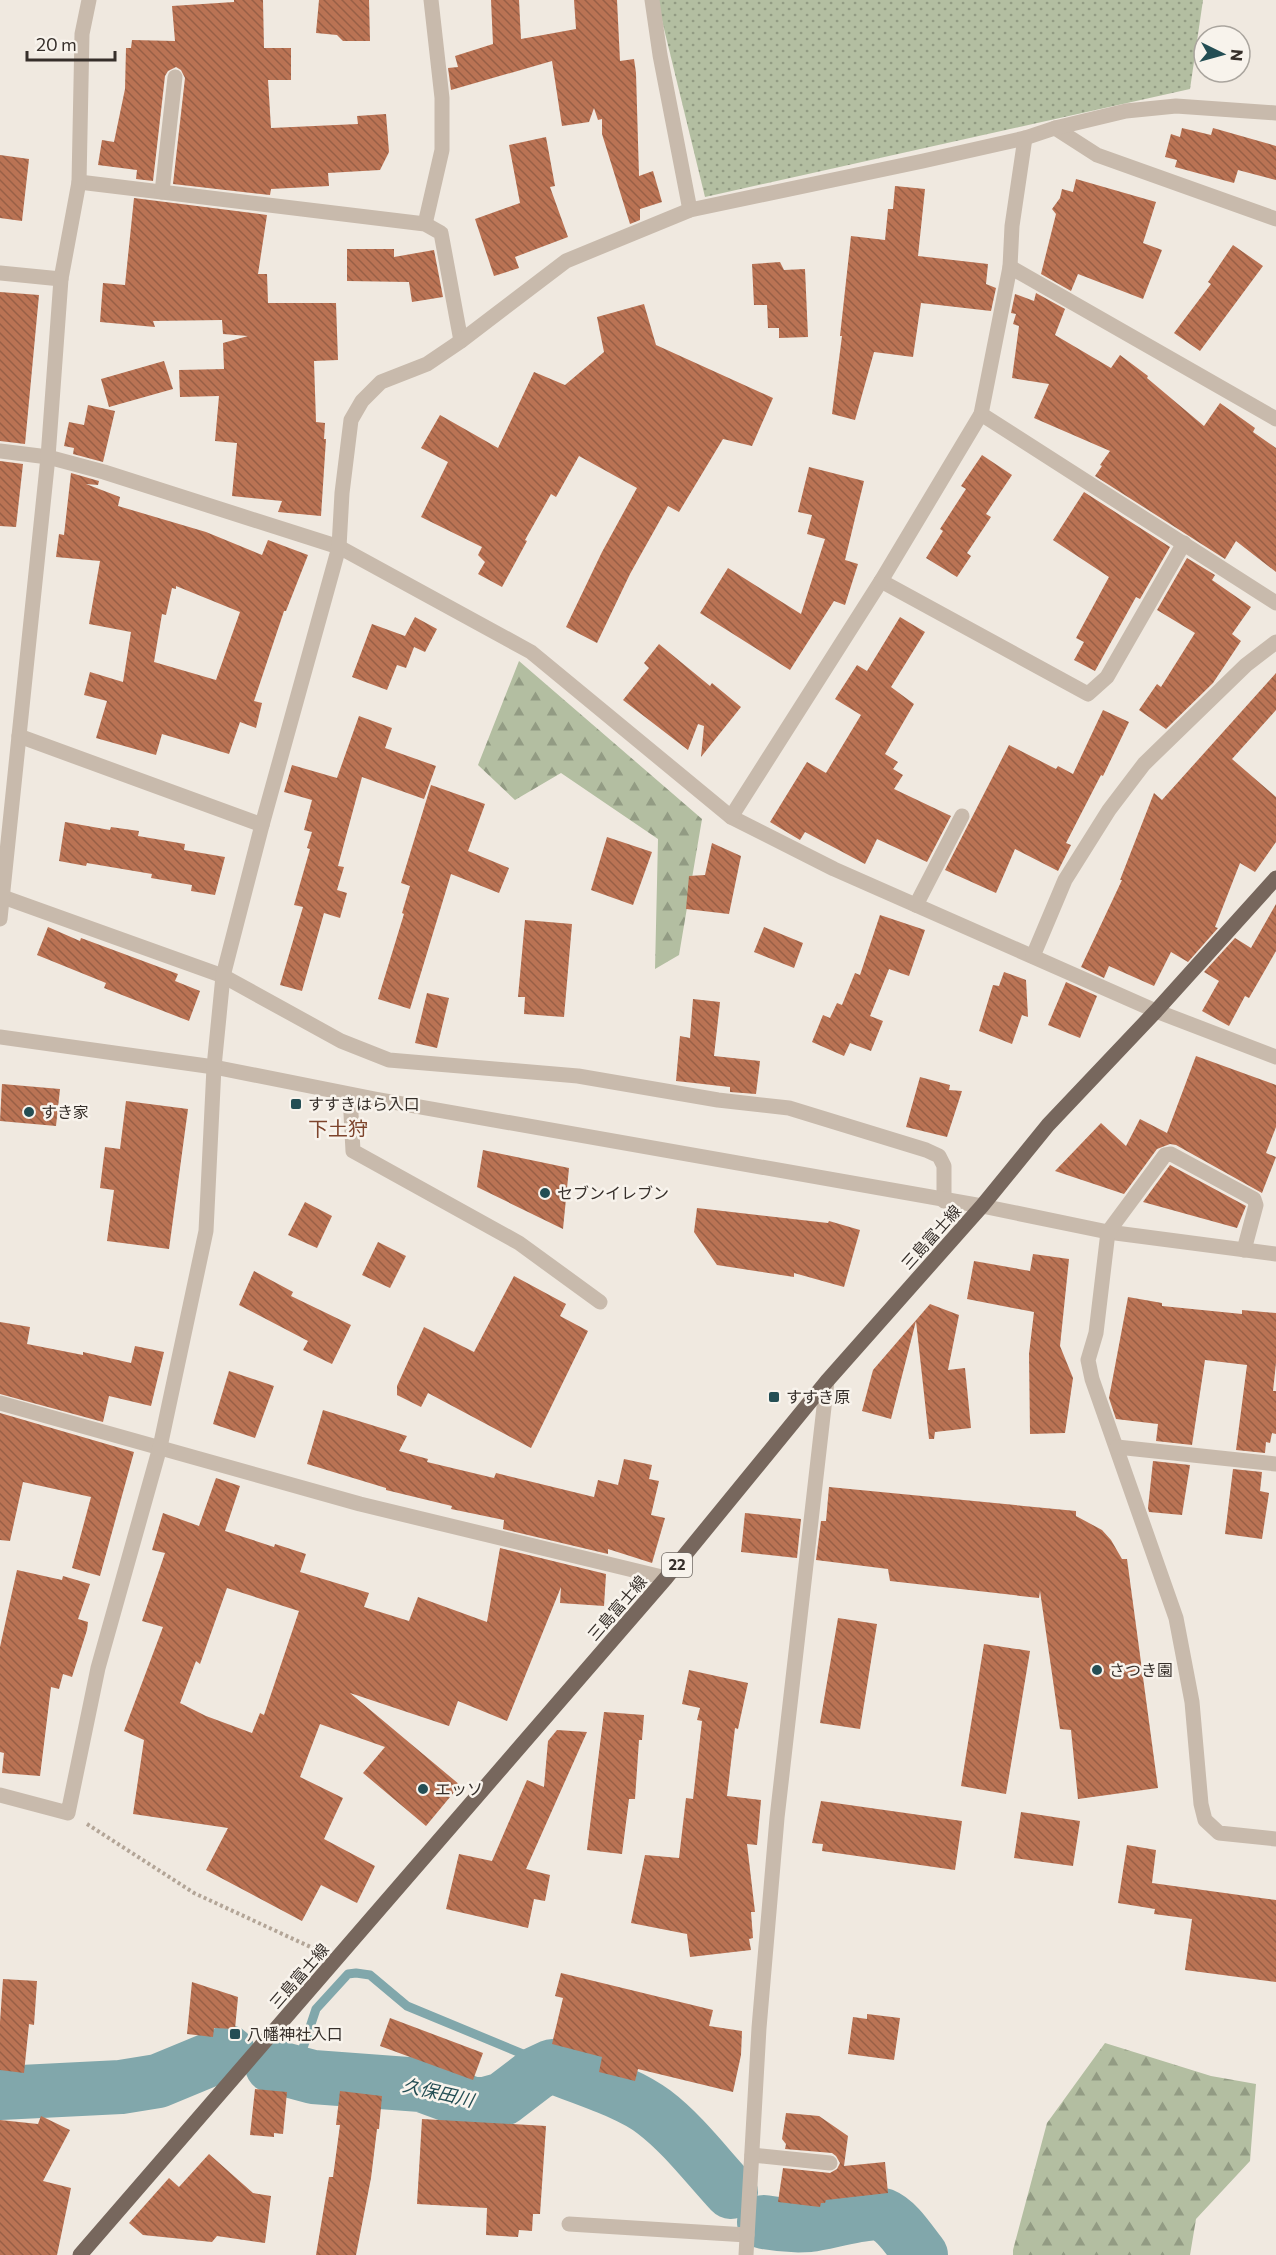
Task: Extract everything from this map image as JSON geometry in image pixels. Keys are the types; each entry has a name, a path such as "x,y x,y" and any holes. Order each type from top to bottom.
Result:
{"main road":[{"name":"三島富士線","path":"80,2255 666,1578 828,1380 982,1206 1048,1125 1156,1011 1276,878"}],"street":[{"path":"0,919 3,897 4,832 19,736 48,457 61,279 79,182 82,34 89,0"},
{"path":"425,224 442,150 442,98 431,0"},
{"path":"652,0 660,55 690,210"},
{"path":"162,192 175,77"},
{"path":"0,1795 68,1813 98,1668 160,1447 206,1232 214,1066 223,976 339,547 342,493 351,420 362,401 381,382 427,364 461,341 566,261 690,210 1025,138 1055,128 1126,111 1176,106 1276,114"},
{"path":"1055,128 1097,155 1276,219"},
{"path":"731,817 880,581 981,414 1010,267 1012,226 1025,138"},
{"path":"79,182 425,224 441,233 461,341"},
{"path":"1010,267 1276,419"},
{"path":"0,273 61,279"},
{"path":"981,414 1276,603"},
{"path":"0,451 48,457 104,472 339,547 531,652 731,817 834,869 1156,1011 1276,1057"},
{"path":"880,581 1088,694 1107,677 1184,543"},
{"path":"1033,956 1065,880 1109,810 1144,764 1246,665 1276,642"},
{"path":"19,736 262,825"},
{"path":"916,905 962,816"},
{"path":"3,897 223,976 341,1041 389,1060 578,1076 718,1100 789,1108 915,1147 939,1156 944,1166 944,1201"},
{"path":"0,1037 214,1066 350,1095 982,1206 1108,1232 1276,1254"},
{"path":"350,1095 353,1151 519,1243 600,1302"},
{"path":"1244,1250 1256,1205 1254,1199 1171,1154 1165,1155 1108,1232 1096,1334 1088,1360 1092,1379 1176,1618 1192,1702 1201,1804 1205,1820 1219,1833 1276,1839"},
{"path":"746,2255 759,2028 777,1818 828,1380"},
{"path":"0,1403 360,1504 666,1578"},
{"path":"1117,1447 1276,1464"},
{"path":"752,2155 830,2163"},
{"path":"569,2224 747,2235"}],"path":[{"path":"68,1813 194,1893 337,1959"}],"green space":[{"path":"657,0 1203,0 1199,24 1192,24 1190,89 705,197"},
{"path":"519,661 702,819 679,955 655,969 658,839 561,773 515,800 478,765"},
{"path":"1105,2043 1211,2076 1256,2084 1250,2161 1196,2219 1190,2255 1013,2255 1047,2123"}],"building":[{"path":"234,0 263,0 264,48 291,48 291,80 268,80 271,128 358,124 357,116 386,114 389,152 380,170 328,173 329,186 271,189 270,195 173,184 185,78 181,70 176,67 168,71 165,76 153,181 136,179 137,170 98,165 102,140 114,142 125,89 126,48 131,48 132,40 175,41 172,6 234,2"},
{"path":"319,0 369,0 370,41 343,41 337,35 316,33"},
{"path":"491,0 519,0 521,39 576,29 574,0 617,0 620,61 634,59 636,73 639,176 653,171 662,202 640,209 640,220 630,224 602,134 602,119 598,120 594,108 589,122 562,126 552,61 451,90 448,68 458,67 455,56 493,44"},
{"path":"1182,128 1211,135 1213,128 1276,146 1276,180 1238,170 1234,183 1175,167 1177,160 1165,157 1171,134 1180,137"},
{"path":"546,137 555,186 550,187 568,237 515,257 519,268 494,276 475,219 520,203 509,145"},
{"path":"0,155 29,159 22,221 0,218"},
{"path":"1076,179 1156,202 1143,243 1162,250 1143,299 1078,274 1071,291 1041,274 1056,214 1052,209 1060,198 1062,189 1073,192"},
{"path":"895,186 925,189 918,256 988,264 986,284 996,288 991,311 921,303 913,357 874,352 855,420 832,414 851,236 885,240 888,209 893,209"},
{"path":"134,198 267,215 258,274 267,274 268,303 336,303 338,360 314,361 316,422 325,423 324,439 326,439 321,516 278,512 282,501 232,496 237,443 215,441 219,396 180,397 179,370 224,369 223,343 248,336 223,334 222,320 153,321 155,327 100,322 103,283 125,285"},
{"path":"1233,245 1263,266 1200,351 1174,333 1211,284 1208,282"},
{"path":"347,249 394,249 394,257 434,250 443,297 412,302 409,282 347,281"},
{"path":"780,262 784,270 805,269 808,337 779,338 779,328 768,328 767,305 754,305 752,264"},
{"path":"0,292 39,295 25,444 0,441"},
{"path":"1036,293 1065,309 1055,335 1111,368 1120,355 1148,376 1147,378 1204,426 1220,403 1255,428 1253,432 1276,448 1276,572 1236,541 1225,559 1095,476 1110,451 1034,418 1049,384 1012,378 1019,326 1013,324 1016,314 1011,313 1015,294 1034,301"},
{"path":"644,304 656,345 773,398 752,446 723,439 679,512 668,506 630,574 597,643 566,627 602,552 637,488 579,456 556,497 551,494 502,587 478,574 485,562 478,555 482,547 421,517 448,462 421,448 440,415 498,448 534,372 565,385 604,352 597,317"},
{"path":"164,361 173,389 109,407 101,379"},
{"path":"88,405 115,411 103,462 73,454 74,448 64,446 69,422 84,425"},
{"path":"982,455 1012,475 986,514 991,517 967,553 971,556 957,577 926,558 943,531 940,529 966,489 961,486"},
{"path":"0,461 23,464 16,527 0,526"},
{"path":"809,467 864,481 845,560 858,564 845,605 834,601 790,670 700,613 728,568 801,614 825,539 807,534 812,515 798,512"},
{"path":"71,473 99,481 98,485 86,484 120,497 118,506 206,532 262,555 268,540 308,555 286,611 284,611 254,701 262,703 256,728 240,722 229,754 162,734 156,755 96,738 107,701 84,695 90,672 123,682 131,632 89,624 100,561 56,557 59,534 64,535","holes":["176,586 240,612 216,680 154,662 162,614 166,615 172,588 176,589"]},
{"path":"1084,492 1170,547 1140,599 1136,597 1095,671 1074,660 1084,642 1076,638 1109,577 1053,540"},
{"path":"1187,558 1215,575 1212,580 1251,607 1232,634 1241,641 1213,683 1166,729 1139,710 1157,684 1161,687 1195,633 1157,610"},
{"path":"415,617 437,629 425,652 414,647 406,668 397,665 387,690 352,677 372,624 405,636"},
{"path":"900,617 925,632 891,687 914,704 885,754 898,762 893,769 903,775 894,789 951,816 927,862 877,839 865,864 805,832 800,840 770,822 807,762 826,773 861,715 835,699 857,665 867,671"},
{"path":"659,644 710,686 712,683 741,707 701,757 704,726 698,724 688,750 623,700 649,668 644,663"},
{"path":"1276,673 1276,710 1232,759 1276,797 1276,842 1255,872 1240,863 1215,927 1218,928 1188,962 1171,952 1154,986 1109,966 1104,978 1081,967 1122,880 1120,880 1154,793 1162,800"},
{"path":"1103,710 1129,722 1103,776 1101,775 1066,843 1071,845 1058,871 1015,849 996,893 945,870 1009,745 1056,769 1058,766 1073,774"},
{"path":"359,716 392,728 385,748 436,766 424,799 362,777 338,866 344,867 337,890 347,893 340,918 324,913 302,991 280,985 303,907 294,905 310,849 307,848 312,832 304,830 312,800 284,792 292,765 337,778"},
{"path":"431,785 485,804 468,851 509,868 499,893 451,874 410,1009 378,999 404,914 402,913 410,886 401,883"},
{"path":"65,822 110,830 111,827 139,831 138,836 185,844 184,850 225,857 215,895 191,891 192,885 151,878 152,874 87,863 86,866 59,861"},
{"path":"607,837 652,852 633,905 591,890"},
{"path":"712,843 741,856 729,914 686,909 689,876 705,875"},
{"path":"1276,904 1276,951 1249,998 1245,996 1229,1026 1202,1011 1219,981 1204,972 1235,938 1251,948"},
{"path":"880,915 925,930 909,976 889,969 870,1016 883,1021 871,1051 850,1043 844,1056 812,1042 823,1015 830,1018 837,1003 842,1005 855,973 860,975"},
{"path":"525,920 572,924 564,1017 524,1014 525,997 518,997"},
{"path":"48,927 80,941 81,938 178,974 175,981 200,991 189,1021 104,988 106,983 37,955"},
{"path":"764,927 803,943 794,968 754,952"},
{"path":"1004,972 1026,980 1028,1017 1022,1015 1012,1044 979,1031 993,985 999,986"},
{"path":"1066,982 1097,996 1080,1038 1048,1025"},
{"path":"427,993 449,998 437,1048 415,1043"},
{"path":"693,999 720,1002 714,1056 760,1061 756,1094 730,1092 730,1087 676,1081 680,1036 690,1038"},
{"path":"1196,1056 1276,1085 1276,1127 1266,1153 1276,1157 1262,1193 1176,1145 1170,1144 1157,1149 1124,1194 1055,1171 1101,1123 1126,1146 1140,1119 1167,1133"},
{"path":"920,1077 950,1085 949,1090 962,1091 947,1137 906,1127"},
{"name":"すき家","path":"2,1084 60,1089 56,1126 0,1121"},
{"path":"126,1101 188,1109 169,1249 107,1241 114,1190 100,1188 105,1147 120,1149"},
{"path":"483,1150 569,1168 563,1229 477,1187"},
{"path":"1170,1165 1246,1206 1237,1228 1143,1202"},
{"path":"305,1202 332,1216 317,1248 288,1235"},
{"path":"697,1208 828,1223 829,1221 860,1230 844,1287 794,1273 794,1277 717,1265 694,1232"},
{"path":"378,1242 406,1256 390,1288 362,1275"},
{"path":"1033,1254 1069,1259 1060,1346 1073,1378 1065,1433 1030,1434 1029,1354 1034,1312 967,1299 974,1261 1030,1271"},
{"path":"254,1271 293,1292 291,1296 351,1325 332,1364 303,1350 308,1341 239,1305"},
{"path":"514,1276 566,1304 560,1316 588,1331 531,1448 428,1393 421,1407 397,1395 397,1386 424,1327 474,1352"},
{"path":"1128,1297 1162,1303 1162,1306 1242,1314 1242,1310 1276,1313 1276,1363 1273,1391 1276,1391 1276,1434 1272,1433 1270,1443 1266,1442 1265,1453 1236,1450 1247,1365 1205,1360 1192,1445 1156,1441 1158,1424 1116,1419 1109,1398"},
{"path":"930,1304 959,1315 948,1370 965,1368 971,1428 935,1432 934,1439 929,1439 916,1321 891,1419 862,1411 873,1370"},
{"path":"0,1322 30,1327 27,1344 83,1355 83,1352 131,1363 135,1346 164,1352 151,1406 109,1396 103,1422 0,1394"},
{"path":"229,1371 274,1386 255,1438 213,1424"},
{"path":"323,1410 407,1436 399,1451 428,1459 427,1462 494,1478 496,1473 594,1497 598,1480 618,1485 624,1459 652,1465 649,1479 659,1481 651,1515 665,1518 652,1563 608,1549 608,1554 503,1529 504,1520 451,1509 452,1506 386,1490 386,1488 307,1464"},
{"path":"0,1413 134,1452 100,1576 72,1568 91,1497 23,1482 10,1541 0,1540"},
{"path":"1153,1461 1190,1465 1182,1515 1149,1512"},
{"path":"1233,1469 1262,1472 1260,1491 1269,1493 1262,1539 1225,1534"},
{"path":"216,1478 240,1486 225,1531 274,1547 275,1544 306,1554 300,1572 369,1593 364,1607 409,1621 418,1597 487,1622 500,1548 606,1574 604,1606 560,1603 561,1587 507,1721 458,1701 449,1726 350,1693 460,1785 426,1826 363,1773 385,1747 320,1724 300,1777 343,1798 324,1839 375,1866 357,1903 321,1885 302,1921 206,1870 228,1828 133,1814 144,1740 124,1731 163,1627 142,1621 165,1553 152,1550 163,1513 199,1526","holes":["227,1588 299,1611 264,1715 260,1713 252,1733 206,1716 180,1703 196,1661 200,1664"]},
{"name":"さつき園","path":"829,1487 1076,1511 1076,1516 1102,1530 1122,1559 1127,1559 1158,1788 1078,1799 1071,1730 1060,1729 1040,1591 1039,1598 890,1581 888,1569 816,1560 821,1521 826,1521"},
{"path":"745,1513 801,1519 797,1558 741,1552"},
{"path":"17,1570 62,1580 63,1576 90,1584 78,1619 88,1622 87,1630 72,1677 63,1674 59,1689 51,1687 40,1776 2,1773 4,1753 0,1752 0,1647"},
{"path":"838,1618 877,1624 860,1729 820,1723"},
{"path":"984,1644 1030,1651 1006,1794 961,1786"},
{"path":"689,1670 748,1683 738,1729 735,1728 727,1796 761,1800 757,1845 747,1844 755,1912 751,1912 753,1938 749,1939 751,1950 690,1957 687,1934 631,1923 645,1855 679,1858 686,1798 693,1799 702,1721 697,1720 700,1708 682,1704"},
{"path":"604,1712 644,1715 642,1740 639,1740 635,1799 629,1799 622,1854 587,1850"},
{"path":"557,1730 587,1732 526,1869 550,1875 545,1901 534,1899 528,1928 446,1909 459,1854 492,1861 527,1780 544,1787 548,1741"},
{"path":"821,1801 962,1821 955,1870 822,1851 823,1844 812,1843"},
{"path":"1021,1812 1080,1821 1073,1866 1014,1858"},
{"path":"1127,1845 1156,1850 1152,1883 1276,1900 1276,1982 1185,1970 1192,1919 1154,1914 1155,1909 1118,1903"},
{"path":"561,1973 713,2010 709,2026 742,2031 741,2055 733,2092 638,2069 635,2081 599,2072 602,2057 552,2044 563,1998 555,1996"},
{"path":"3,1979 37,1981 34,2025 29,2024 24,2073 0,2070"},
{"path":"192,1982 238,1997 235,2029 214,2028 213,2037 187,2034"},
{"path":"867,2014 900,2018 894,2060 848,2054 853,2017 867,2019"},
{"path":"390,2018 483,2053 473,2080 380,2046"},
{"path":"255,2089 287,2092 283,2134 274,2133 274,2137 250,2135"},
{"path":"340,2091 382,2096 379,2129 377,2129 371,2178 356,2255 316,2255 329,2177 333,2177 340,2125 336,2125"},
{"path":"786,2113 819,2116 848,2136 844,2166 885,2162 888,2193 826,2200 825,2203 821,2203 820,2207 778,2202 783,2168 830,2173 837,2169 840,2163 832,2153 785,2149 786,2144 782,2139"},
{"path":"41,2116 70,2130 43,2181 71,2188 57,2255 0,2255 0,2120 38,2124"},
{"path":"422,2119 546,2126 540,2214 533,2214 532,2231 519,2230 518,2237 486,2235 487,2208 417,2204"},
{"path":"209,2154 253,2193 271,2196 265,2243 217,2236 212,2242 143,2235 129,2223 169,2178 179,2187"}],"waterway":[{"path":"295,2072 316,2009 348,1974 356,1973 370,1975 407,2006 552,2066"},
{"name":"久保田川","path":"0,2093 121,2087 158,2081 228,2052"},
{"name":"久保田川","path":"272,2066 313,2077 421,2085 473,2104 485,2104 503,2099 537,2073 552,2066 618,2092 654,2112 685,2140 731,2192"},
{"name":"久保田川","path":"764,2222 810,2225 858,2215 883,2215 899,2227 921,2255"}],"place":[{"name":"すすきはら入口","path":"296,1104"},
{"name":"すき家","path":"29,1112"},
{"name":"セブンイレブン","path":"545,1193"},
{"name":"すすき原","path":"774,1397"},
{"name":"さつき園","path":"1097,1670"},
{"name":"エッソ","path":"423,1789"},
{"name":"八幡神社入口","path":"235,2034"}],"district":[{"name":"下土狩","path":"338,1129"}]}
